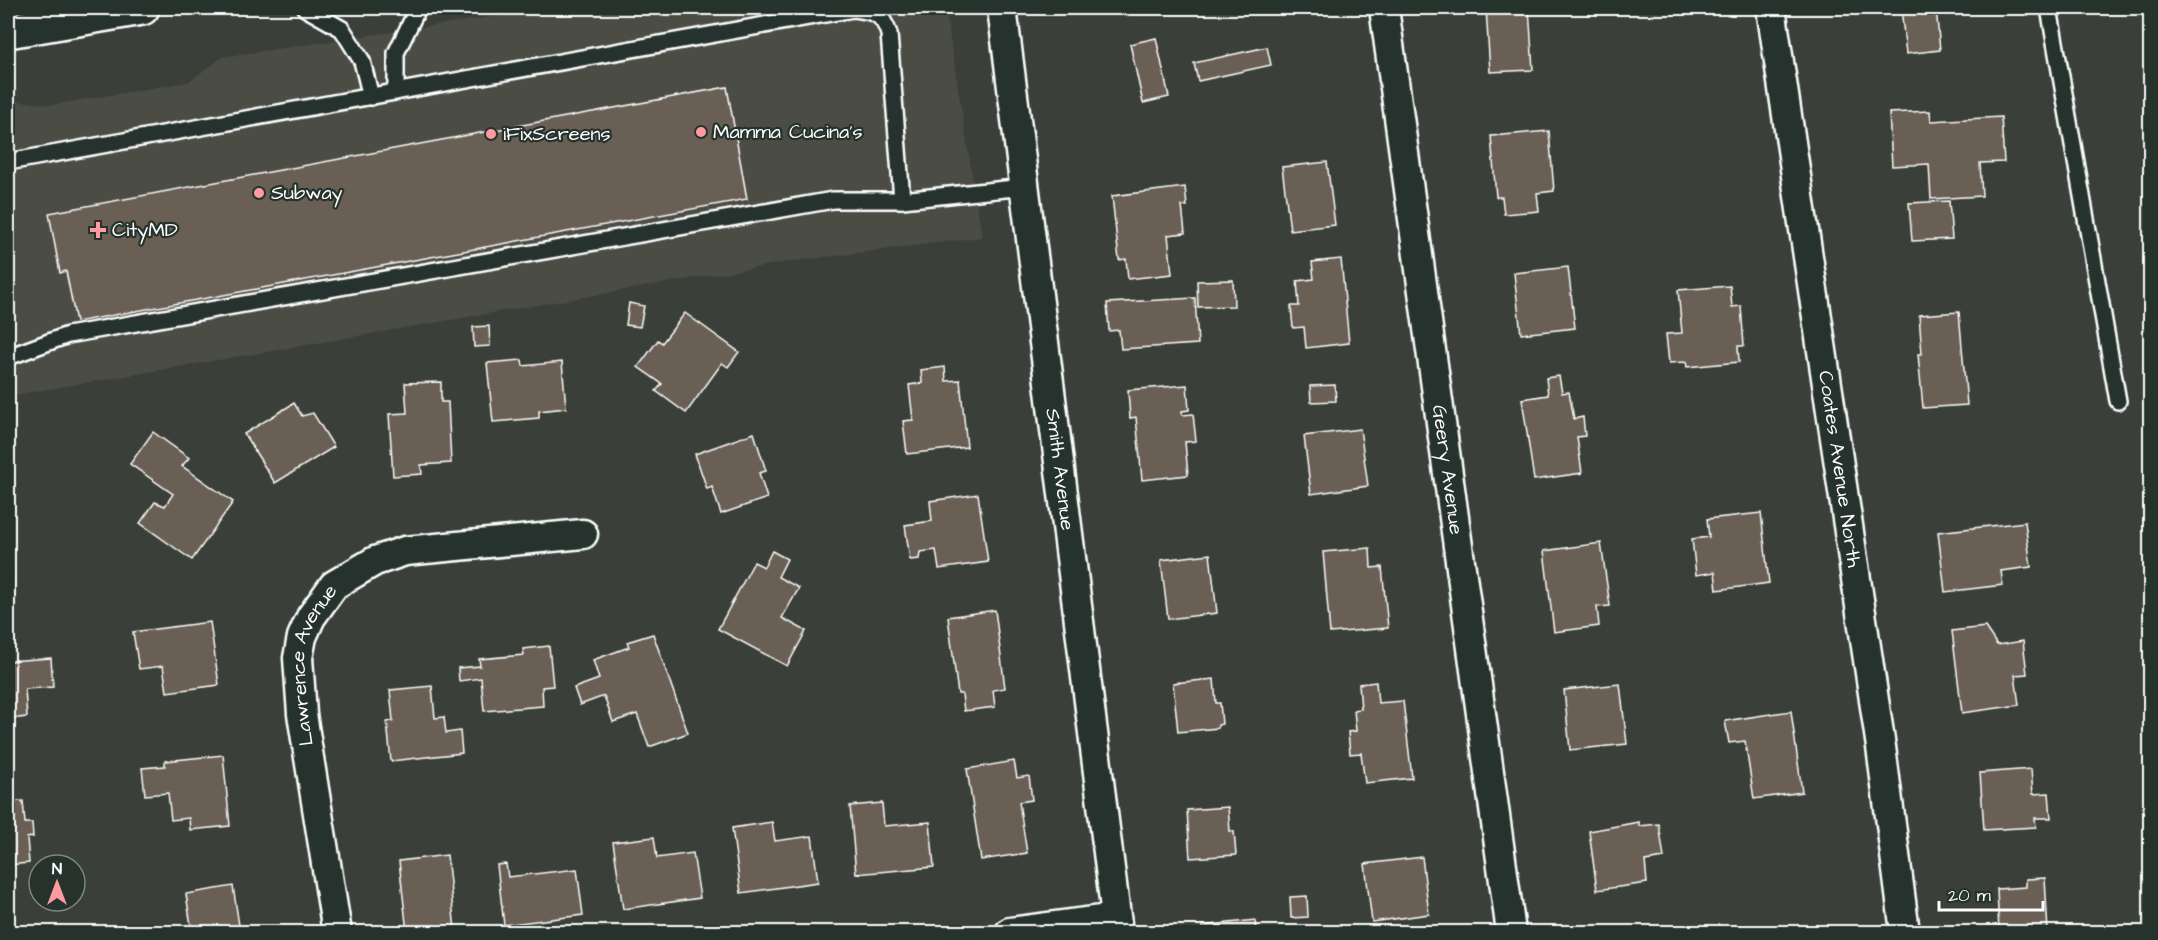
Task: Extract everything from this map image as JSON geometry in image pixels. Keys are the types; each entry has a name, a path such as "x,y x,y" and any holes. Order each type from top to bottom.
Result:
{"main road":[{"path":"8,31 142,8"}],"street":[{"name":"Smith Avenue","path":"1002,8 1117,925"},
{"name":"Geery Avenue","path":"1384,8 1511,933"},
{"name":"Coates Avenue North","path":"1771,8 1881,747 1905,933"},
{"name":"Lawrence Avenue","path":"336,933 302,714 298,658 302,637 311,617 334,585 375,561 405,551 583,534"},
{"path":"1010,933 1117,925"}],"lane":[{"path":"305,8 342,29 363,61 371,96"},
{"path":"396,92 396,52 418,8"},
{"path":"2049,8 2118,401"},
{"path":"8,162 853,9 873,12 884,20 889,34 902,200"},
{"path":"8,357 68,335 833,200 902,200 1024,187"}],"shaded area":[{"path":"553,8 945,8 982,237 793,261 8,396 8,100 52,105 188,82 223,57"}],"building":[{"path":"1486,8 1529,8 1533,70 1490,72"},
{"path":"1901,8 1936,8 1940,50 1906,54"},
{"path":"1156,38 1169,97 1143,103 1130,44"},
{"path":"1267,47 1271,65 1198,81 1194,63"},
{"path":"727,87 747,199 76,322 66,271 60,273 49,213"},
{"path":"1930,111 1931,121 2001,117 2004,162 1980,163 1982,196 1931,199 1929,164 1892,166 1889,113"},
{"path":"1549,131 1554,191 1537,193 1539,211 1504,214 1502,197 1496,197 1491,136"},
{"path":"1327,162 1335,225 1290,230 1282,167"},
{"path":"1185,187 1187,206 1182,206 1185,233 1168,235 1172,274 1128,279 1126,259 1119,260 1112,196"},
{"path":"1949,201 1952,239 1912,241 1909,203"},
{"path":"1341,259 1349,343 1306,348 1304,327 1293,328 1291,306 1299,306 1297,281 1314,279 1312,262"},
{"path":"1568,267 1575,328 1521,334 1514,273"},
{"path":"1233,280 1234,306 1198,307 1197,281"},
{"path":"1730,286 1732,307 1741,306 1744,346 1738,346 1739,362 1687,367 1686,362 1669,363 1666,334 1682,333 1678,290"},
{"path":"1195,298 1198,344 1121,349 1119,330 1109,331 1107,303"},
{"path":"629,303 644,306 640,327 626,325"},
{"path":"1959,312 1967,405 1923,408 1918,354 1922,354 1919,315"},
{"path":"685,313 739,352 728,367 722,363 686,413 656,391 662,384 638,367 658,340 662,343"},
{"path":"489,326 490,346 474,347 473,327"},
{"path":"522,360 523,366 562,362 566,408 539,411 539,418 493,422 487,363"},
{"path":"945,367 946,381 960,380 967,447 907,454 903,421 913,420 909,385 922,383 921,370"},
{"path":"1559,376 1562,393 1569,392 1574,419 1583,417 1585,436 1577,437 1582,473 1534,480 1522,399 1548,395 1546,378"},
{"path":"441,382 441,402 448,402 451,463 421,465 422,474 393,476 389,414 407,413 405,383"},
{"path":"1187,385 1189,410 1182,411 1182,415 1193,414 1196,441 1185,442 1188,475 1142,480 1136,417 1130,418 1128,390"},
{"path":"1335,385 1336,401 1311,402 1310,386"},
{"path":"294,403 302,416 313,413 334,447 275,483 244,434"},
{"path":"1360,429 1368,486 1311,494 1304,436"},
{"path":"153,432 189,458 182,466 233,502 192,560 140,523 155,502 165,506 173,494 130,464"},
{"path":"754,433 766,471 759,473 767,498 721,514 712,487 707,489 695,454"},
{"path":"978,494 988,562 939,569 936,550 920,552 919,559 910,560 905,525 932,521 930,501"},
{"path":"1761,513 1769,583 1717,590 1715,572 1696,575 1692,539 1709,537 1707,519"},
{"path":"2025,522 2031,567 2001,571 2003,585 1945,592 1938,532"},
{"path":"8,541 11,541 15,615 8,616"},
{"path":"1601,543 1610,606 1597,607 1599,626 1554,632 1544,551"},
{"path":"1370,548 1371,568 1382,567 1388,628 1330,633 1323,552"},
{"path":"772,551 787,559 778,577 799,588 782,618 806,631 787,666 718,629 754,562 764,567"},
{"path":"1210,554 1217,613 1168,619 1161,560"},
{"path":"995,610 1005,688 993,690 995,707 964,711 962,694 958,694 948,617"},
{"path":"210,622 219,685 167,692 163,666 139,669 133,632"},
{"path":"1985,627 1997,645 2023,641 2027,674 2015,675 2019,705 1962,713 1952,631"},
{"path":"653,634 688,733 649,747 637,714 613,722 604,696 580,705 574,688 599,679 593,660 629,647 627,642"},
{"path":"549,646 553,686 542,687 543,706 484,711 481,678 459,681 458,668 480,666 479,659 524,655 523,649"},
{"path":"51,658 53,687 25,689 27,717 9,719 10,730 8,730 8,661"},
{"path":"1214,679 1216,703 1220,703 1222,724 1218,725 1218,728 1178,732 1173,683"},
{"path":"1376,682 1378,703 1403,701 1412,778 1365,783 1361,753 1350,754 1348,732 1356,731 1354,710 1361,709 1359,684"},
{"path":"1620,684 1627,744 1570,750 1564,690"},
{"path":"432,686 435,718 444,717 446,733 460,731 462,753 391,761 387,722 393,721 390,690"},
{"path":"1791,711 1802,792 1754,799 1745,741 1729,743 1725,721"},
{"path":"223,755 230,826 190,830 189,818 171,820 168,793 145,795 142,768 165,766 165,761"},
{"path":"1014,761 1017,778 1029,776 1032,800 1019,802 1027,853 981,860 967,769"},
{"path":"2031,769 2033,794 2049,793 2051,818 2035,818 2036,827 1984,830 1980,773"},
{"path":"23,801 25,823 32,823 33,837 27,838 27,863 8,865 8,802"},
{"path":"882,803 884,826 930,822 934,867 856,874 850,806"},
{"path":"1228,807 1230,831 1234,831 1236,855 1190,858 1187,810"},
{"path":"772,822 775,841 812,836 818,882 741,893 732,828"},
{"path":"1639,822 1639,826 1659,824 1664,858 1645,861 1647,883 1597,890 1589,831"},
{"path":"654,837 657,858 693,853 700,898 623,909 613,842"},
{"path":"447,855 455,930 407,932 399,861"},
{"path":"1422,857 1429,914 1372,922 1365,864"},
{"path":"506,864 508,877 577,869 583,915 504,925 497,865"},
{"path":"2045,878 2048,932 1999,932 1997,889 2026,887 2026,879"},
{"path":"233,886 240,932 192,932 186,894"},
{"path":"1307,896 1308,917 1291,918 1290,897"},
{"path":"1255,920 1256,932 1202,932 1202,926"}],"place":[{"name":"Mamma Cucina's","path":"701,132"},
{"name":"iFixScreens","path":"491,134"},
{"name":"Subway","path":"259,193"},
{"name":"CityMD","path":"98,230"}]}
